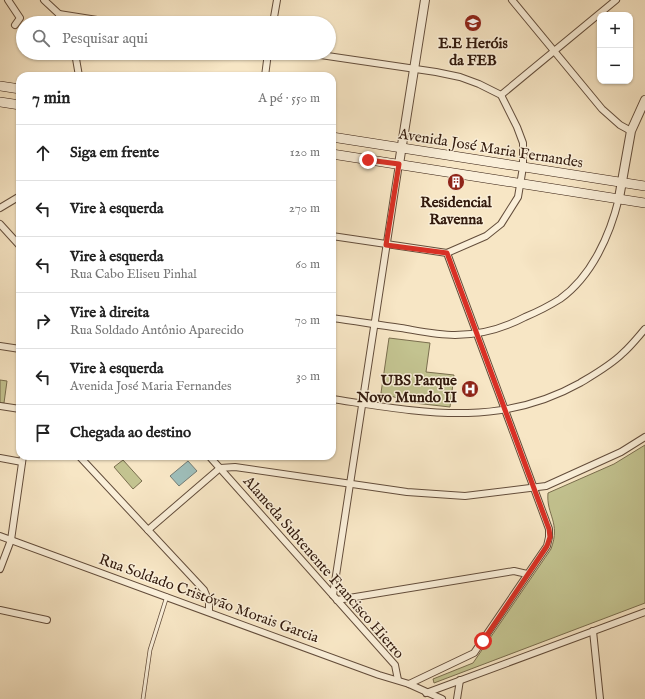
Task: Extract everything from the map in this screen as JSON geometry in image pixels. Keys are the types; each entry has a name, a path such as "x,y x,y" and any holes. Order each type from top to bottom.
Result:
{"main road":[{"path":"0,86 16,88"},
{"path":"0,102 16,105"},
{"name":"Avenida José Maria Fernandes","path":"336,138 645,186"},
{"name":"Avenida José Maria Fernandes","path":"336,155 645,202"}],"street":[{"path":"8,0 19,16"},
{"path":"44,0 59,14 72,16"},
{"path":"274,16 277,0"},
{"path":"425,0 362,403 335,598 514,571 527,574"},
{"path":"512,0 602,109 620,125 631,131"},
{"path":"501,95 616,0"},
{"path":"336,57 460,77 501,95 517,127 523,143 523,167 518,197 501,224 486,236 447,253 336,237"},
{"path":"76,60 78,72"},
{"path":"266,72 267,60"},
{"path":"336,319 438,334 476,333 498,329 522,319 561,298 572,288 589,267 611,230 619,198 631,131 645,100"},
{"path":"0,208 16,198"},
{"path":"0,224 16,242"},
{"path":"410,684 474,653 547,546 550,537 549,529 447,253"},
{"path":"336,400 445,414 467,414 505,410 531,404 560,394 598,373 622,354 645,328"},
{"path":"0,346 16,348"},
{"path":"0,406 16,408"},
{"path":"148,530 220,468 235,467 407,492 466,496 533,489 546,486 622,452 645,437"},
{"path":"0,458 16,459"},
{"path":"0,569 11,540 22,460"},
{"path":"83,460 204,590 207,595 210,612"},
{"name":"Alameda Subtenente Francisco Hierro","path":"213,460 395,665 398,680"},
{"name":"Rua Soldado Cristóvão Morais Garcia","path":"0,536 379,675 410,684 426,693 442,699"},
{"path":"0,610 47,620"},
{"path":"426,693 645,612"},
{"path":"593,631 600,699"},
{"path":"457,699 460,680"}],"lane":[{"path":"143,699 150,650 167,596"}],"green space":[{"path":"389,338 430,343 426,372 454,375 450,407 414,403 381,393"},
{"path":"0,380 7,381 4,403 0,403"},
{"path":"645,445 645,603 434,683 433,679 473,663 551,549 554,540 554,525 549,507 548,493 614,464"},
{"path":"123,460 142,481 133,489 114,467"}],"water":[{"path":"188,461 197,471 179,486 170,476"}],"place":[{"name":"E.E Heróis da FEB","path":"473,23"},
{"name":"Residencial Ravenna","path":"456,182"},
{"name":"UBS Parque Novo Mundo II","path":"470,389"}],"route":[{"path":"368,160 399,164 386,245 447,253 549,529 550,537 547,546 483,641"}]}
